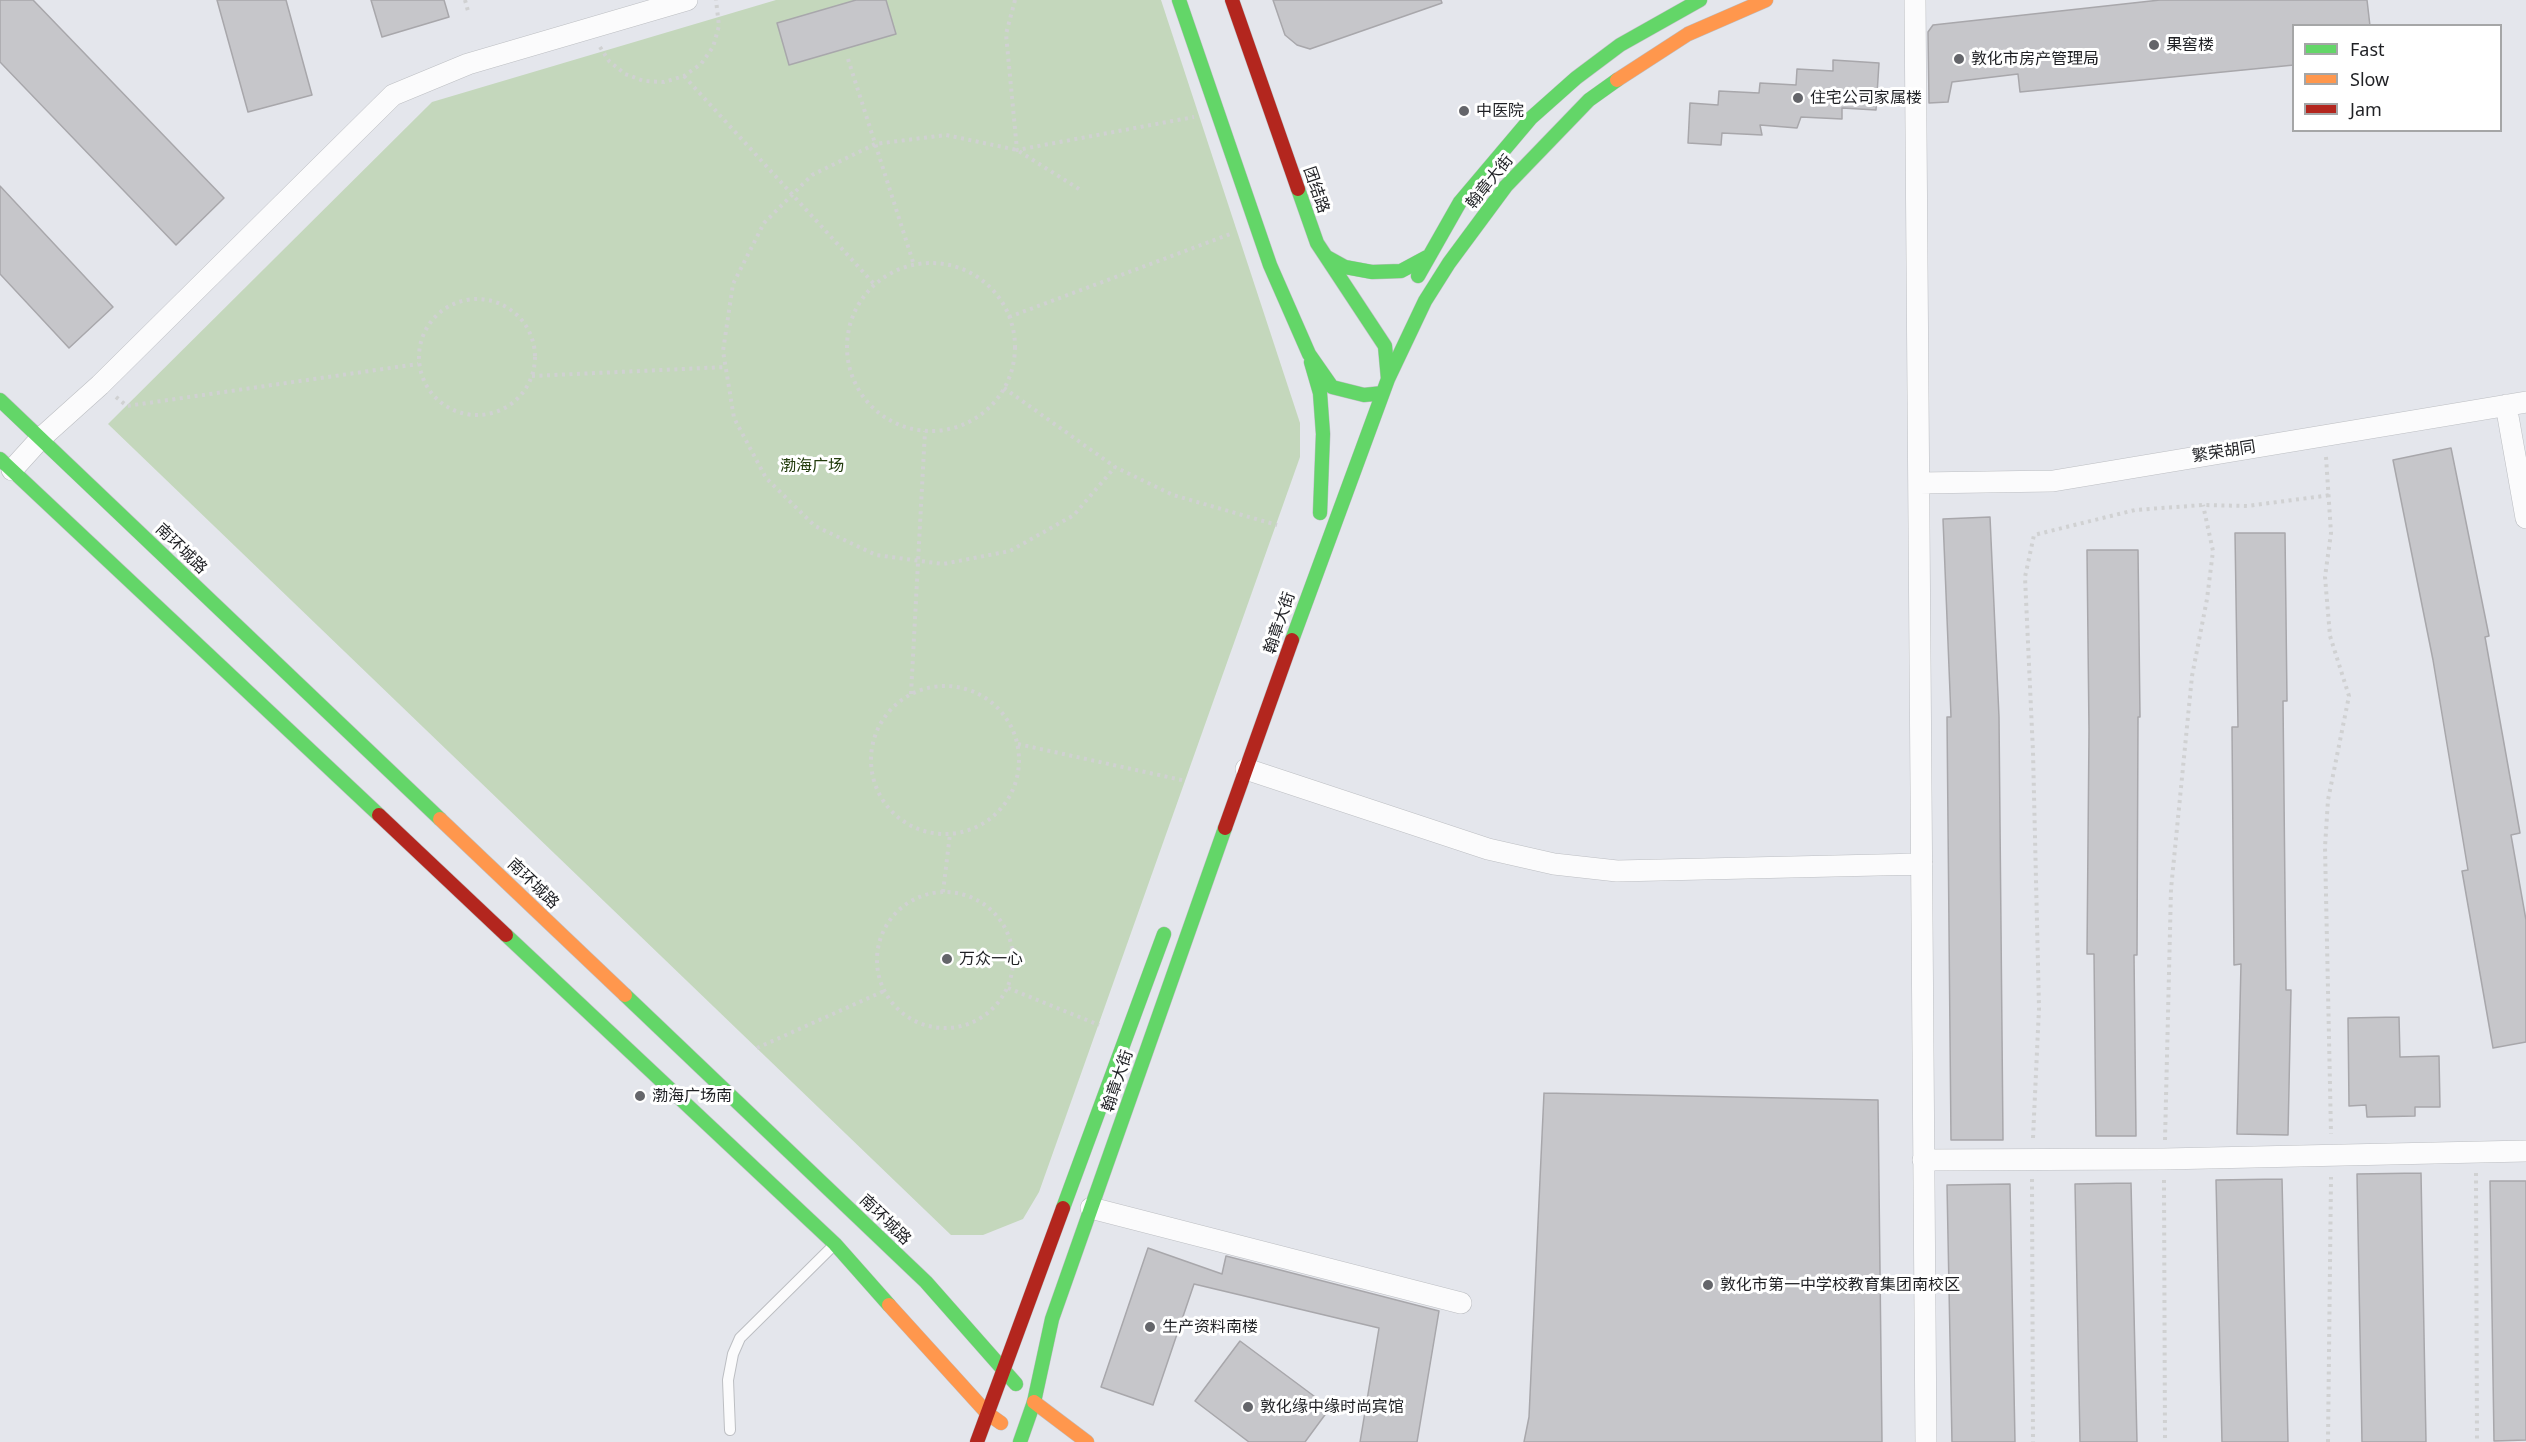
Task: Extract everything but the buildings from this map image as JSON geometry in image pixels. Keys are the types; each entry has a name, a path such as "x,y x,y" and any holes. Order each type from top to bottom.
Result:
{"main road":[{"path":"1179,0 1270,265 1309,354 1320,393 1323,434 1318,519 1336,470"},
{"name":"团结路","path":"1232,0 1317,243 1385,346 1388,379"},
{"name":"翰章大街","path":"1413,286 1427,257 1460,202 1531,118 1620,45 1700,0"},
{"name":"翰章大街","path":"1022,1441 1034,1402 1052,1318 1329,534 1388,379 1425,301 1449,263 1506,186 1589,100 1635,67 1688,34 1766,0"},
{"path":"1327,257 1346,267 1372,273 1401,271 1427,257"},
{"path":"1362,401 1394,326"},
{"path":"1309,354 1332,387 1362,401 1383,393"},
{"name":"南环城路","path":"0,400 926,1282 1002,1370 1034,1402 1087,1442"},
{"path":"6,465 835,1244 987,1413 1022,1441"},
{"name":"翰章大街","path":"976,1442 1170,917"}],"street":[{"path":"6,465 41,438 100,385 393,96 468,64 687,0"},
{"path":"1915,0 1926,1442"},
{"path":"2516,404 2526,518"},
{"name":"繁荣胡同","path":"1920,483 2053,481 2516,404"},
{"path":"1246,769 1488,849 1554,864 1617,871 1922,864"},
{"path":"1923,1160 2164,1159 2526,1151"},
{"path":"1091,1209 1461,1304"}],"lane":[{"path":"730,1430 728,1380 733,1354 740,1338 835,1244"}],"path":[{"path":"465,0 468,10"},
{"path":"594,27 598,44 609,61 625,74 644,81 664,82 684,76 701,64 713,46 719,26 716,0"},
{"path":"1015,0 1006,34 1017,150"},
{"path":"848,59 914,265"},
{"path":"684,76 874,285"},
{"path":"1017,150 1200,116"},
{"path":"1079,189 1017,150 946,135 875,144 812,175 764,223 734,284 723,351 734,418 766,478 815,526 876,555 944,564 1010,551 1074,515 1114,467"},
{"path":"1009,316 1256,225"},
{"path":"933,262 959,267 983,280 1001,300 1012,324 1016,353 1004,388 992,406 969,423 941,432 912,430 885,419 863,399 850,373 846,346 850,320 863,296 882,277 914,265 933,262"},
{"path":"477,298 497,301 514,312 528,327 534,346 535,365 532,376 519,398 503,409 486,415 467,415 450,409 434,398 423,383 418,364 419,344 426,326 440,310 458,301 477,298"},
{"path":"100,385 127,406 418,364"},
{"path":"532,376 726,367"},
{"path":"1004,388 1114,467 1173,495 1277,525"},
{"path":"911,693 920,561 925,431"},
{"path":"2324,435 2331,495 2331,533 2325,577 2330,636 2349,696 2328,800 2325,848 2331,1154 2328,1442"},
{"path":"2033,1442 2032,1159 2038,1008 2033,752 2025,577 2034,535 2136,510 2203,505 2247,506 2331,495"},
{"path":"2165,1442 2164,1159 2171,889 2192,676 2207,599 2213,551 2203,505"},
{"path":"934,686 958,686 980,694 999,708 1013,728 1017,744 1018,775 1010,797 995,816 975,828 950,834 925,832 902,820 885,803 874,780 871,755 877,730 891,709 911,693 934,686"},
{"path":"1017,744 1186,781"},
{"path":"943,892 950,834"},
{"path":"943,892 966,895 977,900 987,906 1002,923 1012,944 1013,966 1008,988 996,1006 979,1020 958,1028 936,1028 915,1022 897,1009 884,992 878,970 878,947 886,926 901,908 921,896 943,892"},
{"path":"1008,988 1099,1025"},
{"path":"757,1048 884,992"},
{"path":"2476,1152 2477,1442"}],"green space":[{"name":"渤海广场","path":"776,0 1161,0 1300,423 1300,457 1039,1192 1023,1219 983,1235 951,1235 108,424 432,102"}],"traffic: fast":[{"path":"1179,0 1270,265"},
{"path":"1418,276 1460,202 1531,118 1576,78 1620,45 1700,0"},
{"path":"1292,640 1388,379 1425,301 1449,263 1506,186 1589,100 1617,80"},
{"path":"1298,189 1317,243 1385,346 1388,379"},
{"path":"1327,257 1345,267 1372,272 1401,271 1427,257"},
{"path":"1270,265 1309,354 1332,387 1364,395 1383,393"},
{"path":"1311,362 1320,393 1323,434 1320,513"},
{"path":"0,400 440,819"},
{"path":"0,459 379,815"},
{"path":"1020,1442 1034,1402 1052,1319 1225,828"},
{"path":"1063,1208 1164,934"},
{"path":"506,935 835,1244 889,1305"},
{"path":"625,995 926,1282 1016,1384"}],"traffic: slow":[{"path":"1617,80 1688,34 1766,0"},
{"path":"440,819 625,995"},
{"path":"889,1305 987,1413 1001,1423"},
{"path":"1034,1402 1087,1442"}],"traffic: jam":[{"path":"1232,0 1298,189"},
{"path":"1225,828 1292,640"},
{"path":"379,815 506,935"},
{"path":"977,1442 1063,1208"}],"place":[{"name":"果窖楼","path":"2154,45"},
{"name":"敦化市房产管理局","path":"1959,59"},
{"name":"住宅公司家属楼","path":"1798,98"},
{"name":"中医院","path":"1464,111"},
{"name":"万众一心","path":"947,959"},
{"name":"渤海广场南","path":"640,1096"},
{"name":"敦化市第一中学校教育集团南校区","path":"1708,1285"},
{"name":"生产资料南楼","path":"1150,1327"},
{"name":"敦化缘中缘时尚宾馆","path":"1248,1407"}]}
